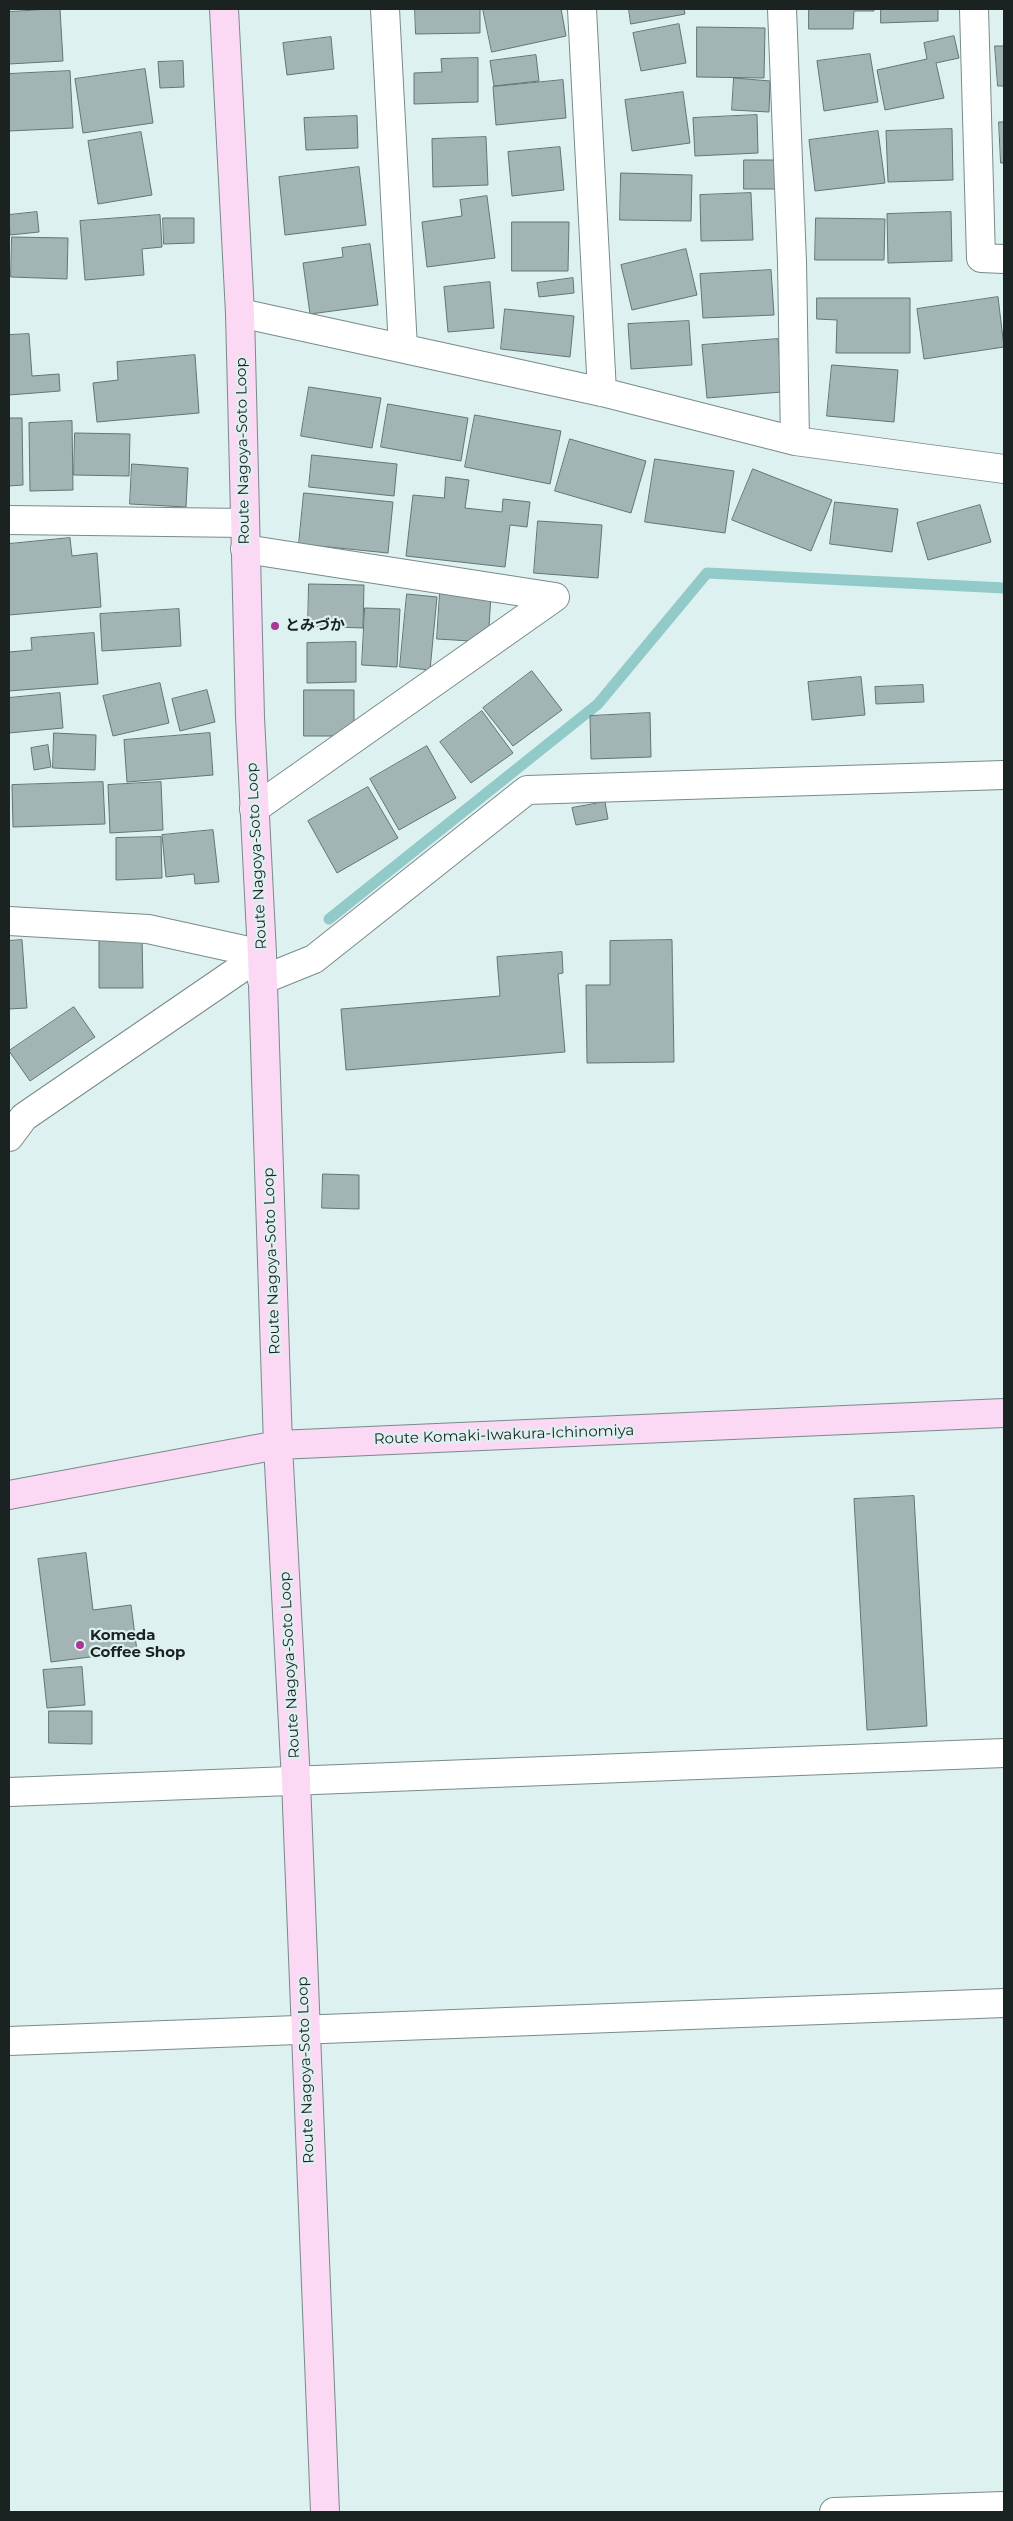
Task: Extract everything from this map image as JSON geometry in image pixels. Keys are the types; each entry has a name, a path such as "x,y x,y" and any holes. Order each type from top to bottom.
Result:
{"main road":[{"name":"Route Nagoya-Soto Loop","path":"224,9 240,313 254,810 262,967 278,1445 296,1781 304,2030 325,2512"},
{"name":"Route Komaki-Iwakura-Ichinomiya","path":"9,1495 278,1445 1004,1414"}],"street":[{"path":"385,9 403,348"},
{"path":"582,9 602,392"},
{"path":"782,9 792,262 795,441"},
{"path":"974,9 981,258 1004,259"},
{"path":"240,313 602,392 795,441 1004,469"},
{"path":"9,520 245,536 555,597 254,810"},
{"path":"14,1124 262,967 314,959 527,790 1004,775"},
{"path":"9,921 148,929 262,967"},
{"path":"9,1792 1004,1753"},
{"path":"9,2041 1004,2003"},
{"path":"834,2512 1004,2506"}],"building":[{"path":"60,9 63,61 9,64 9,12"},
{"path":"415,9 480,9 480,33 416,34"},
{"path":"483,9 561,9 566,36 492,52"},
{"path":"629,9 684,9 685,14 631,24"},
{"path":"809,9 874,9 874,11 854,11 853,29 809,29"},
{"path":"881,9 938,9 938,21 881,23"},
{"path":"679,24 686,63 641,71 633,33"},
{"path":"697,27 765,28 764,78 697,77"},
{"path":"954,36 959,58 936,63 944,98 885,110 877,70 927,59 924,43"},
{"path":"331,37 334,69 287,75 283,43"},
{"path":"995,46 1004,46 1004,86 998,86"},
{"path":"870,54 878,102 824,111 817,61"},
{"path":"536,55 539,81 494,86 490,61"},
{"path":"478,58 478,102 414,104 414,73 442,72 441,59"},
{"path":"183,61 184,87 160,88 158,62"},
{"path":"145,69 153,123 83,133 75,79"},
{"path":"70,71 73,128 9,131 9,74"},
{"path":"734,78 770,81 769,112 732,110"},
{"path":"563,80 566,118 496,125 493,87"},
{"path":"683,92 690,143 632,151 625,100"},
{"path":"757,115 758,153 695,156 693,118"},
{"path":"357,116 358,148 306,150 304,118"},
{"path":"999,122 1004,122 1004,163 1001,163"},
{"path":"952,129 953,180 888,182 886,131"},
{"path":"878,131 885,183 815,191 809,140"},
{"path":"141,132 152,195 98,204 88,141"},
{"path":"486,137 488,185 433,187 432,139"},
{"path":"560,147 564,190 512,196 508,152"},
{"path":"744,160 776,160 776,189 744,189"},
{"path":"359,167 366,225 285,235 279,177"},
{"path":"621,173 692,175 691,221 620,220"},
{"path":"751,193 753,240 701,241 700,195"},
{"path":"487,196 495,258 427,267 422,222 462,216 460,200"},
{"path":"37,212 39,232 10,235 9,215"},
{"path":"951,212 952,261 888,263 887,214"},
{"path":"160,215 162,247 142,249 144,275 85,280 80,221"},
{"path":"163,218 194,218 194,243 164,244"},
{"path":"816,218 885,219 884,260 815,260"},
{"path":"512,222 569,222 568,271 512,271"},
{"path":"12,237 68,238 67,279 11,277"},
{"path":"370,244 378,305 310,314 303,263 343,257 342,248"},
{"path":"686,249 697,295 632,310 621,265"},
{"path":"771,270 774,315 703,318 700,274"},
{"path":"573,278 574,293 539,297 537,283"},
{"path":"490,282 494,328 448,332 444,287"},
{"path":"998,297 1004,347 924,359 917,309"},
{"path":"817,298 910,298 910,353 836,353 837,320 817,319"},
{"path":"505,309 574,316 570,357 501,349"},
{"path":"689,321 692,365 631,369 628,324"},
{"path":"29,334 32,376 59,374 60,391 9,395 9,335"},
{"path":"778,339 782,392 707,398 702,345"},
{"path":"195,355 199,413 97,422 93,383 118,380 117,362"},
{"path":"832,365 898,370 894,422 827,416"},
{"path":"309,387 381,398 372,448 301,436"},
{"path":"388,404 468,418 461,461 381,447"},
{"path":"475,415 561,431 550,484 465,467"},
{"path":"9,418 22,418 23,485 9,486"},
{"path":"72,421 73,490 30,491 29,423"},
{"path":"75,433 130,434 129,476 74,475"},
{"path":"570,439 646,461 631,513 555,491"},
{"path":"312,455 397,464 394,496 309,487"},
{"path":"655,459 734,471 725,533 645,522"},
{"path":"132,464 188,468 186,507 130,504"},
{"path":"753,469 832,500 811,551 732,520"},
{"path":"446,477 469,480 465,508 502,512 503,499 530,502 527,527 510,525 505,567 406,556 413,495 444,498"},
{"path":"304,493 393,502 388,553 299,544"},
{"path":"835,502 898,509 892,552 830,544"},
{"path":"980,505 991,542 928,560 917,523"},
{"path":"538,521 602,525 598,578 534,573"},
{"path":"70,538 72,556 97,553 101,607 9,615 9,544"},
{"path":"309,584 364,585 363,628 308,626"},
{"path":"440,593 491,595 488,642 437,639"},
{"path":"407,594 437,597 430,670 400,667"},
{"path":"365,608 400,609 397,667 362,665"},
{"path":"179,609 181,646 102,651 100,614"},
{"path":"94,633 98,684 9,691 9,652 32,650 31,638"},
{"path":"356,642 356,682 307,683 307,643"},
{"path":"532,671 562,710 513,746 483,708"},
{"path":"861,677 865,715 812,720 808,682"},
{"path":"160,683 169,723 113,736 103,696"},
{"path":"923,685 924,702 876,704 875,687"},
{"path":"207,690 215,722 180,731 172,699"},
{"path":"304,690 354,690 354,736 304,736"},
{"path":"60,693 63,728 9,733 9,698"},
{"path":"482,711 513,753 471,783 440,742"},
{"path":"650,713 651,757 591,759 590,716"},
{"path":"54,733 96,735 95,770 53,768"},
{"path":"210,733 213,775 127,782 124,740"},
{"path":"48,745 51,767 34,770 31,748"},
{"path":"427,746 456,798 399,830 370,779"},
{"path":"103,782 105,824 13,827 12,785"},
{"path":"161,782 163,830 110,833 108,785"},
{"path":"368,787 398,838 337,873 308,821"},
{"path":"605,802 608,819 576,825 572,808"},
{"path":"213,830 219,882 195,884 194,874 166,877 162,835"},
{"path":"161,837 162,878 116,880 116,838"},
{"path":"142,937 143,988 99,988 99,938"},
{"path":"22,940 27,1008 9,1009 9,941"},
{"path":"672,940 674,1062 587,1063 586,985 610,985 610,941"},
{"path":"562,952 563,973 558,974 565,1052 346,1070 341,1009 500,996 497,957"},
{"path":"74,1007 95,1037 30,1081 9,1051"},
{"path":"323,1174 359,1175 359,1209 322,1208"},
{"path":"914,1496 927,1726 867,1730 854,1499"},
{"path":"86,1553 93,1610 131,1605 137,1651 51,1662 38,1559"},
{"path":"82,1667 85,1705 47,1708 43,1670"},
{"path":"49,1711 92,1711 92,1744 49,1743"}],"waterway":[{"path":"329,919 598,704 707,573 1004,588"}],"place":[{"name":"とみづか","path":"275,626"},
{"name":"Komeda Coffee Shop","path":"80,1645"}]}
